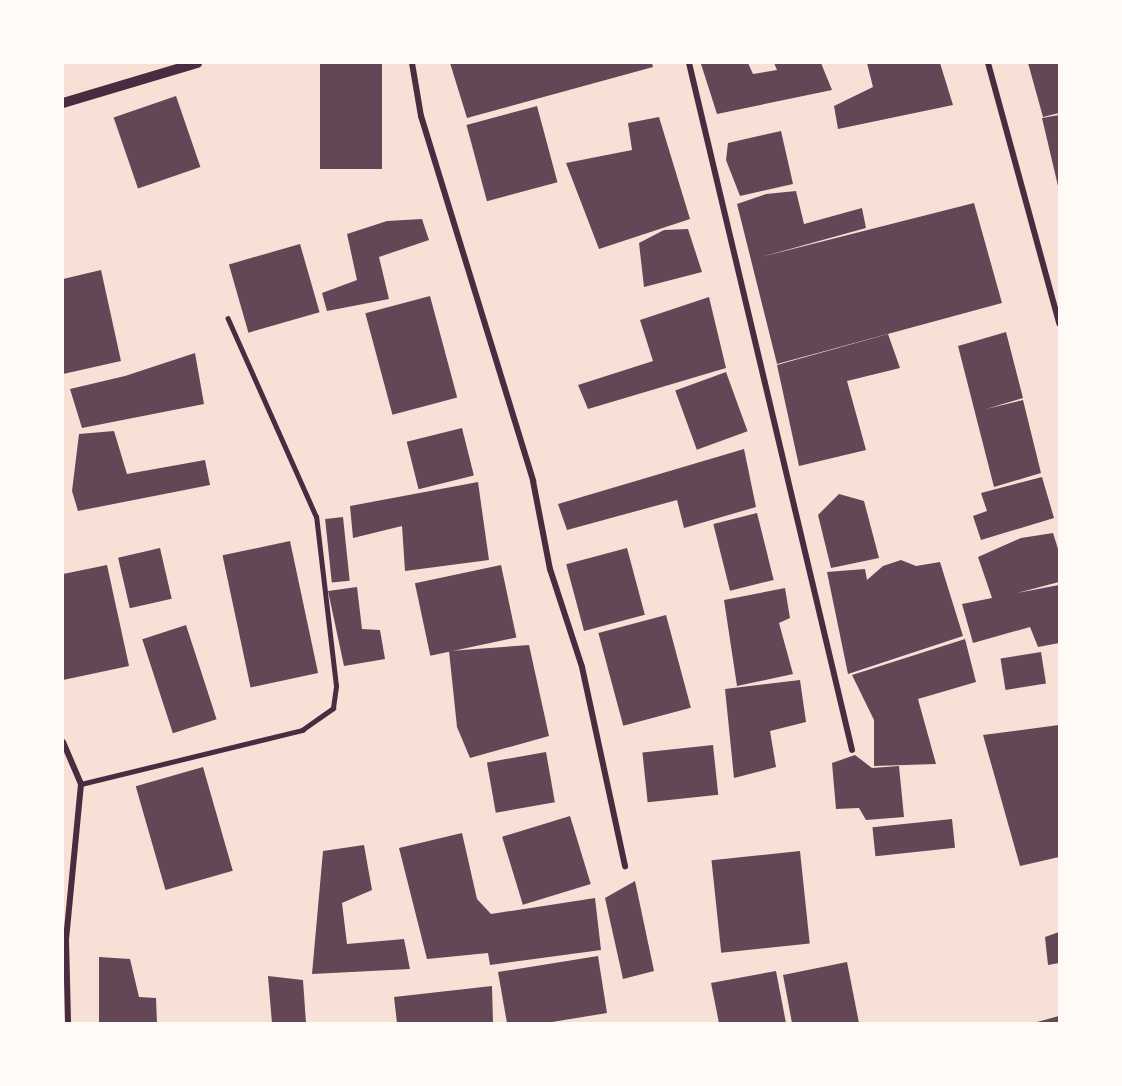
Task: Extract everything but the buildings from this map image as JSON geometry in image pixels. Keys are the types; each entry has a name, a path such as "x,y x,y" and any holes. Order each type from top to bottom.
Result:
{"street":[{"path":"63,102 197,63"},
{"path":"412,63 421,116 533,481 550,569 582,667 625,866"},
{"path":"689,63 852,750"},
{"path":"988,63 1059,323"},
{"path":"63,741 81,784 64,939 68,1023"}],"lane":[{"path":"81,784 303,730 333,708 336,686 315,517 228,319"}]}
